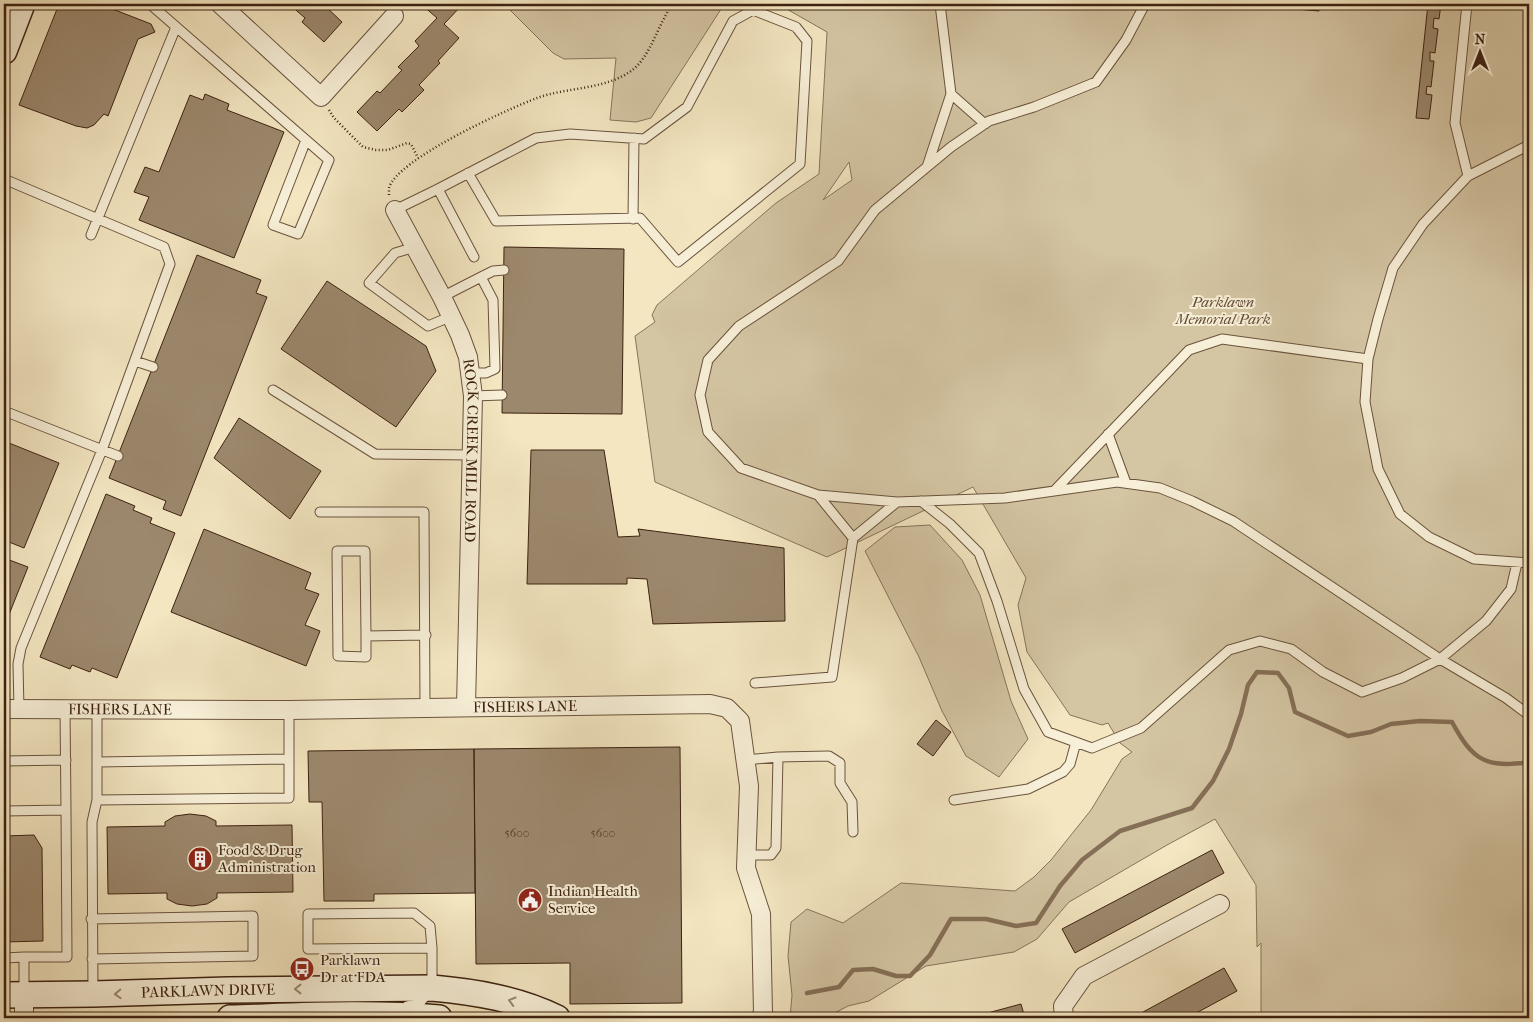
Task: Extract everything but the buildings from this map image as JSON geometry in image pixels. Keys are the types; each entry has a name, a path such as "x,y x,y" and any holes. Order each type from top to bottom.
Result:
{"main road":[{"path":"4,49 22,4"},
{"name":"PARKLAWN DRIVE","path":"17,1003 93,994 228,990 432,988 461,990 498,997 538,1009 557,1018"},
{"name":"PARKLAWN DRIVE","path":"230,1018 366,1016 439,1018"}],"street":[{"path":"220,4 321,97 394,16"},
{"name":"ROCK CREEK MILL ROAD","path":"395,210 452,316 468,357 471,373 473,396 466,707"},
{"name":"FISHERS LANE","path":"11,709 289,710 710,704 727,708 740,720 749,786 746,868 761,914 763,1014 760,1018"},
{"path":"1064,1018 1063,1006 1084,976 1220,904"}],"lane":[{"path":"150,4 329,160 298,234 273,225 306,140"},
{"path":"926,167 951,94 940,4"},
{"path":"1145,4 1126,40 1096,82 985,124 951,147 875,210 838,261 739,326 708,360 700,395 708,432 741,468 818,495 896,502 1005,498 1117,482 1160,488 1233,521 1440,660 1506,698 1529,715"},
{"path":"1467,4 1455,123 1468,176"},
{"path":"395,210 536,138 570,134 644,139 687,107 733,21 753,10 796,26 807,41 800,164 678,262 640,218 496,221 468,173"},
{"path":"91,235 176,27"},
{"path":"951,94 985,124"},
{"path":"633,218 634,138"},
{"path":"1529,145 1468,176 1423,224 1393,268 1368,359 1365,402 1378,469 1400,514 1429,537 1474,559 1529,563"},
{"path":"4,179 164,247 170,264 102,450 21,648 11,709"},
{"path":"438,189 474,257"},
{"path":"414,247 395,253 369,283 428,326 452,316"},
{"path":"442,297 493,270 504,270"},
{"path":"471,373 486,373 495,369 493,300 481,277"},
{"path":"1054,491 1189,350 1222,339 1368,359"},
{"path":"135,361 153,367"},
{"path":"273,390 375,454 471,455"},
{"path":"473,396 502,395"},
{"path":"4,411 118,456"},
{"path":"1108,434 1126,483"},
{"path":"818,495 853,538"},
{"path":"921,501 950,524 978,553 997,601 1024,689 1048,732 1092,748 1141,728 1229,650 1260,641 1291,649 1323,672 1362,692 1402,678 1440,660 1486,622 1511,589 1517,563"},
{"path":"755,683 832,677 853,538 896,502"},
{"path":"320,512 424,512 425,708"},
{"path":"337,551 365,551 366,636 366,657 338,656 337,551"},
{"path":"366,636 426,635"},
{"path":"4,958 67,957 66,709"},
{"path":"93,994 92,822 97,800 97,710"},
{"path":"97,800 289,798 289,710"},
{"path":"954,800 1028,789 1063,772 1070,764 1076,742"},
{"path":"745,760 829,756 840,763 840,783 852,802 853,832"},
{"path":"746,855 771,855 776,848 778,757"},
{"path":"98,762 289,759"},
{"path":"4,761 66,760"},
{"path":"4,811 66,810"},
{"path":"366,1016 419,1004 432,988 432,948 430,926 414,913 308,914 308,949 432,948"},
{"path":"92,919 253,916 253,956 92,959"},
{"path":"17,1003 24,957"}],"path":[{"path":"395,210 389,201 389,187 400,172 449,138 537,98 614,80 633,70 646,53 673,4"},
{"path":"321,97 334,118 364,147 388,150 408,142 418,158"}],"green space":[{"path":"504,4 728,4 723,6 651,118 636,122 610,120 616,58 564,59 553,53"},
{"name":"Parklawn Memorial Park","path":"778,4 1529,4 1529,1018 1261,1018 1261,943 1257,947 1256,885 1215,819 1069,902 1037,939 1014,952 926,966 869,1001 848,1006 825,1018 790,1018 792,995 788,956 791,922 807,909 843,923 901,883 1015,891 1034,877 1051,860 1091,810 1122,759 1132,752 1120,743 1108,723 1102,725 1070,715 1027,652 1018,605 1026,578 973,487 827,557 655,482 635,336 655,322 652,315 657,305 776,203 819,174 827,32","holes":["849,162 852,180 823,200"]},
{"path":"930,525 962,560 980,595 1011,701 1028,739 999,777 966,756 942,711 919,657 865,551 895,527"}],"waterway":[{"path":"807,993 839,987 853,970 873,969 896,976 910,976 930,955 951,919 986,919 1016,926 1036,923 1060,886 1082,860 1120,831 1192,808 1213,781 1229,749 1241,714 1248,685 1257,672 1278,673 1289,688 1295,712 1348,736 1371,732 1391,724 1420,721 1452,722 1467,746 1482,759 1502,764 1529,762"}],"place":[{"name":"Food & Drug Administration","path":"200,859"},
{"name":"Indian Health Service","path":"530,900"},
{"name":"Parklawn Dr at FDA","path":"302,969"}]}
